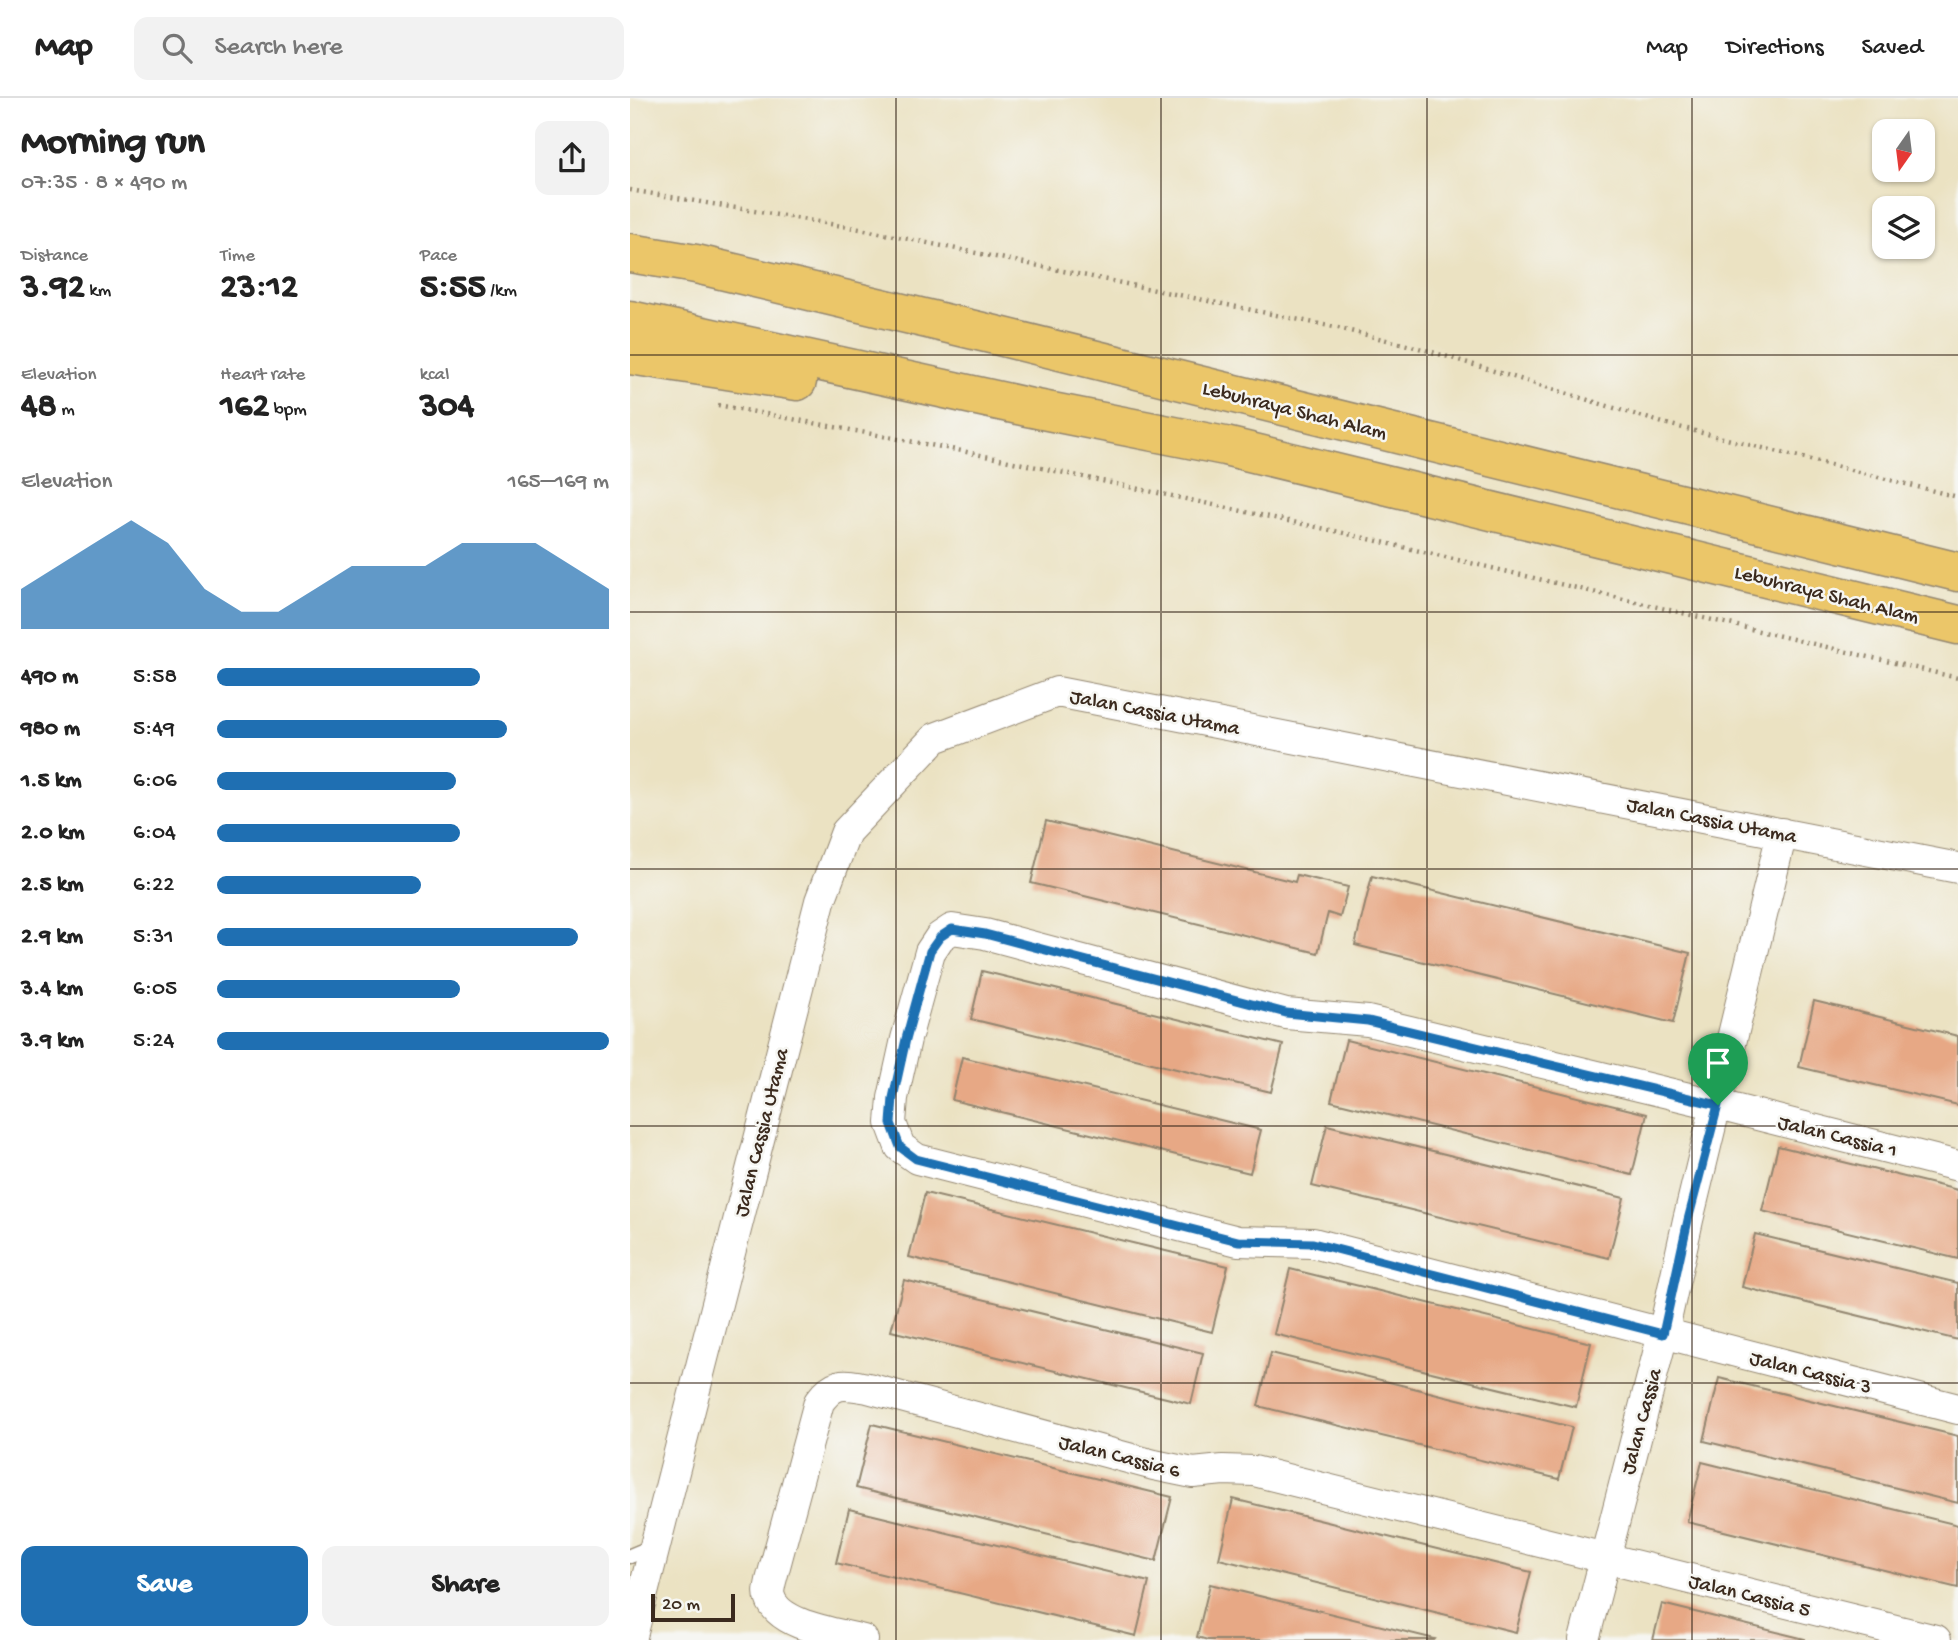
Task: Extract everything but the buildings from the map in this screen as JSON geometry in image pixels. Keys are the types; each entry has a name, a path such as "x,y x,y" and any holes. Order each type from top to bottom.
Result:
{"highway":[{"name":"Lebuhraya Shah Alam","path":"630,253 696,264 995,335 1958,572"},
{"name":"Lebuhraya Shah Alam","path":"630,320 1027,407 1225,446 1958,625"},
{"path":"630,355 1225,446"}],"street":[{"name":"Jalan Cassia Utama","path":"631,1640 643,1551 820,901 846,832 936,738 1057,692 1958,868"},
{"name":"Jalan Cassia","path":"1584,1640 1663,1334 1782,833"},
{"name":"Jalan Cassia 1","path":"906,1039 930,951 940,937 952,929 998,938 1286,1013 1368,1021 1958,1166"},
{"name":"Jalan Cassia 3","path":"906,1039 893,1098 891,1123 900,1147 916,1159 1238,1241 1313,1243 1958,1409"},
{"name":"Jalan Cassia 6","path":"863,1640 798,1623 779,1614 769,1596 820,1402 828,1389 843,1384 868,1388 1154,1465 1193,1473 1254,1471 1604,1558"},
{"name":"Jalan Cassia 5","path":"1604,1558 1936,1640"}],"path":[{"path":"630,190 860,229 1334,327 1419,348 1663,423 1958,498"},
{"path":"710,403 962,450 1335,531 1958,678"}],"route":[{"path":"952,929 985,934 1286,1013 1368,1021 1718,1105 1688,1220 1663,1334 1313,1243 1238,1241 916,1159 900,1147 891,1123 893,1098 906,1039 930,951 940,937 952,929"}]}
